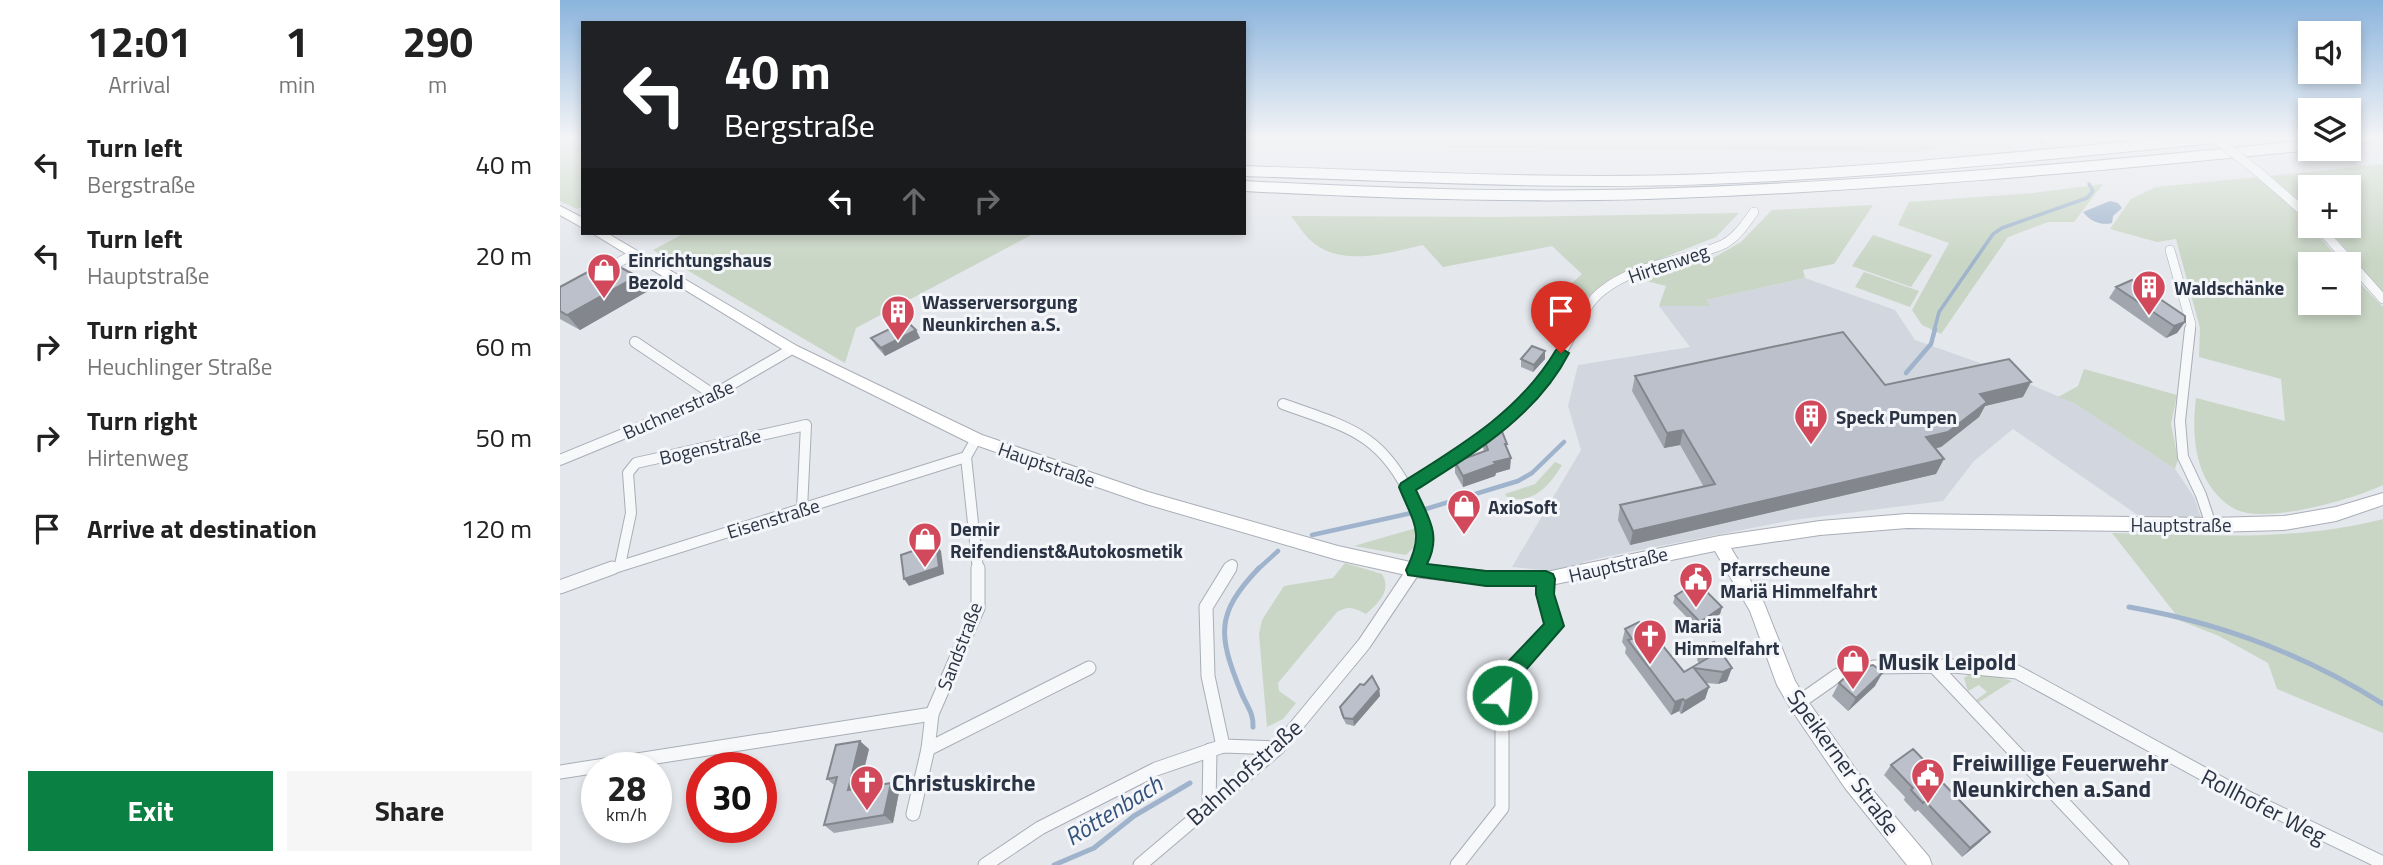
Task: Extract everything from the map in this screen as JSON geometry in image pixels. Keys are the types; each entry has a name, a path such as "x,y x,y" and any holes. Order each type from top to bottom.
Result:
{"highway":[{"path":"1463,178 1719,178"},
{"path":"1246,186 1517,197 1717,193 1960,178"}],"main road":[{"path":"560,210 581,223"},
{"name":"Hauptstraße","path":"601,235 792,349 976,439 1146,499 1289,540 1415,570 1486,578 1546,579 1719,543 1820,528 1907,521 2211,525 2284,523 2311,520 2383,499"},
{"name":"Speikerner Straße","path":"1719,543 1758,609 1787,685 1798,703 1852,780 1921,865"}],"street":[{"path":"2265,178 2298,207"},
{"name":"Hirtenweg","path":"1407,487 1464,451 1519,410 1554,367 1585,310 1600,292 1625,276 1726,243 1741,230 1754,212"},
{"path":"2329,238 2383,299"},
{"path":"2170,250 2191,324 2180,421 2183,457 2201,495 2211,525"},
{"path":"593,277 634,254"},
{"path":"635,342 714,396"},
{"name":"Buchnerstraße","path":"560,460 714,396 792,349"},
{"path":"1283,404 1367,436 1391,458 1407,487"},
{"name":"Bogenstraße","path":"620,565 631,513 628,473 636,463 806,425 802,509"},
{"path":"966,457 976,439"},
{"name":"Eisenstraße","path":"560,587 620,565 966,457"},
{"name":"Sandstraße","path":"913,814 928,749 932,714 978,608 980,586 966,457"},
{"name":"Bahnhofstraße","path":"1140,865 1277,748 1318,703 1415,570 1424,552 1425,530 1407,487"},
{"path":"1209,804 1217,748 1208,676 1206,607 1232,565"},
{"path":"1457,865 1503,808 1502,695 1508,675 1555,626 1545,594 1546,579"},
{"name":"Rollhofer Weg","path":"1798,703 1839,674 1874,667 1974,665 2017,672 2255,802 2336,844 2383,863"},
{"path":"1933,666 2122,865"},
{"path":"928,749 1089,668"},
{"path":"560,772 932,714"},
{"path":"985,865 1040,828 1098,796 1156,769 1217,748 1277,748"}],"shaded area":[{"path":"1805,278 1895,310 1915,340 1980,363 2074,403 2175,469 2194,497 2201,518 2139,516 2013,429 1974,461 1943,501 1793,520 1609,556 1584,562 1565,572 1512,567 1581,450 1568,406 1578,365 1690,347 1659,306 1709,306 1706,300"}],"green space":[{"path":"560,178 581,178 581,207 577,209 560,201"},
{"path":"2261,178 2298,212 2298,238 2320,238 2333,252 2298,252 2298,315 2361,315 2361,284 2383,307 2383,485 2330,503 2265,514 2247,513 2233,508 2210,487 2198,459 2195,444 2196,398 2285,421 2281,379 2199,357 2200,328 2176,239 2157,242 2110,229 2131,199 2156,187"},
{"path":"2273,178 2298,178 2298,199"},
{"path":"2361,178 2383,178 2383,293 2361,267 2361,252 2348,252 2336,238 2361,238"},
{"path":"2103,184 2074,222 2048,222 2008,237 1941,334 1922,325 1912,310 1949,243 1898,225 1909,202 2033,193"},
{"path":"1873,205 1834,264 1803,270 1805,278 1706,300 1710,306 1659,306 1666,286 1639,279 1715,257 1741,242 1772,210"},
{"path":"1739,213 1716,237 1612,278 1579,303 1561,329 1547,306 1582,274 1552,246 1443,267 1423,245 1363,256 1334,253 1320,248 1308,238 1291,216 1502,217"},
{"path":"681,235 1031,235 856,328 845,363 653,250"},
{"path":"1873,235 1932,255 1911,287 1852,266"},
{"path":"1864,272 1919,291 1910,307 1855,287"},
{"path":"2084,369 2177,395 2171,424 2178,459 2175,469 2074,403 2058,397 2078,386"},
{"path":"1555,462 1562,465 1540,492 1517,499 1508,498 1505,494 1535,484"},
{"path":"2383,519 2383,733 2277,689 2268,663 2219,636 2181,621 2112,533 2215,536 2283,534"},
{"path":"1416,528 1413,548 1406,555 1354,546"},
{"path":"1345,563 1382,574 1386,585 1383,596 1366,614 1352,608 1337,612 1278,683 1279,691 1296,703 1283,719 1267,727 1259,634 1262,620 1284,586 1333,578"},
{"path":"1981,672 2012,681 1979,702 1976,700 1987,692 1979,685 1968,691 1964,678 1971,673"}],"water":[{"path":"2110,201 2118,203 2122,208 2113,216 2112,223 2096,222 2083,212"}],"building":[{"path":"608,261 637,276 567,315 560,311 560,287"},
{"path":"2132,280 2185,316 2185,322 2174,326 2116,287"},
{"path":"899,314 916,330 881,348 871,338 892,328 885,320"},
{"name":"Speck Pumpen","path":"1843,332 1885,385 2009,359 2031,382 1980,394 1987,402 1948,432 1926,437 1944,459 1633,531 1620,505 1715,484 1683,430 1667,433 1635,376"},
{"path":"1532,346 1545,351 1534,365 1521,359"},
{"path":"1501,429 1511,458 1494,462 1496,464 1463,476 1455,462 1488,450 1483,437"},
{"path":"936,543 939,567 904,579 901,555"},
{"name":"Pfarrscheune Mariä Himmelfahrt","path":"1697,582 1722,607 1700,622 1675,596"},
{"path":"1639,622 1646,632 1650,630 1684,672 1708,658 1701,647 1714,642 1732,668 1723,672 1694,668 1709,687 1685,701 1683,699 1675,702 1628,640 1632,639 1625,629"},
{"path":"1873,665 1883,672 1856,698 1839,683 1854,669"},
{"path":"1372,676 1379,689 1353,719 1344,718 1340,707 1360,684 1364,685"},
{"path":"860,741 848,790 891,783 884,815 824,825 837,777 827,779 836,745"},
{"path":"1913,749 1990,832 1970,848 1925,801 1923,803 1891,765"}],"waterway":[{"name":"Röttenbach","path":"1934,331 1939,312 1993,234 2002,228 2087,198 2093,191 2089,184"},
{"name":"Röttenbach","path":"1906,373 1931,344 1935,329"},
{"name":"Röttenbach","path":"1312,535 1416,512 1518,481 1532,473 1564,442"},
{"name":"Röttenbach","path":"1258,569 1278,551"},
{"name":"Röttenbach","path":"1253,727 1251,713 1228,655 1225,626 1234,599 1258,569"},
{"path":"2129,607 2196,622 2261,643 2323,670 2383,704"},
{"name":"Röttenbach","path":"1054,865 1094,848 1134,816 1190,783"}],"place":[{"name":"Einrichtungshaus Bezold","path":"604,300"},
{"name":"Waldschänke","path":"2149,317"},
{"name":"Wasserversorgung Neunkirchen a.S.","path":"898,342"},
{"name":"Speck Pumpen","path":"1811,446"},
{"name":"AxioSoft","path":"1464,536"},
{"name":"Demir Reifendienst&Autokosmetik","path":"925,569"},
{"name":"Pfarrscheune Mariä Himmelfahrt","path":"1696,609"},
{"name":"Mariä Himmelfahrt","path":"1650,666"},
{"name":"Musik Leipold","path":"1853,691"},
{"name":"Freiwillige Feuerwehr Neunkirchen a.Sand","path":"1928,805"},
{"name":"Christuskirche","path":"867,812"}],"route":[{"path":"1502,695 1508,675 1555,626 1545,594 1546,579 1486,578 1415,570 1424,552 1427,535 1407,487 1464,451 1519,410 1554,367 1561,353"}]}
